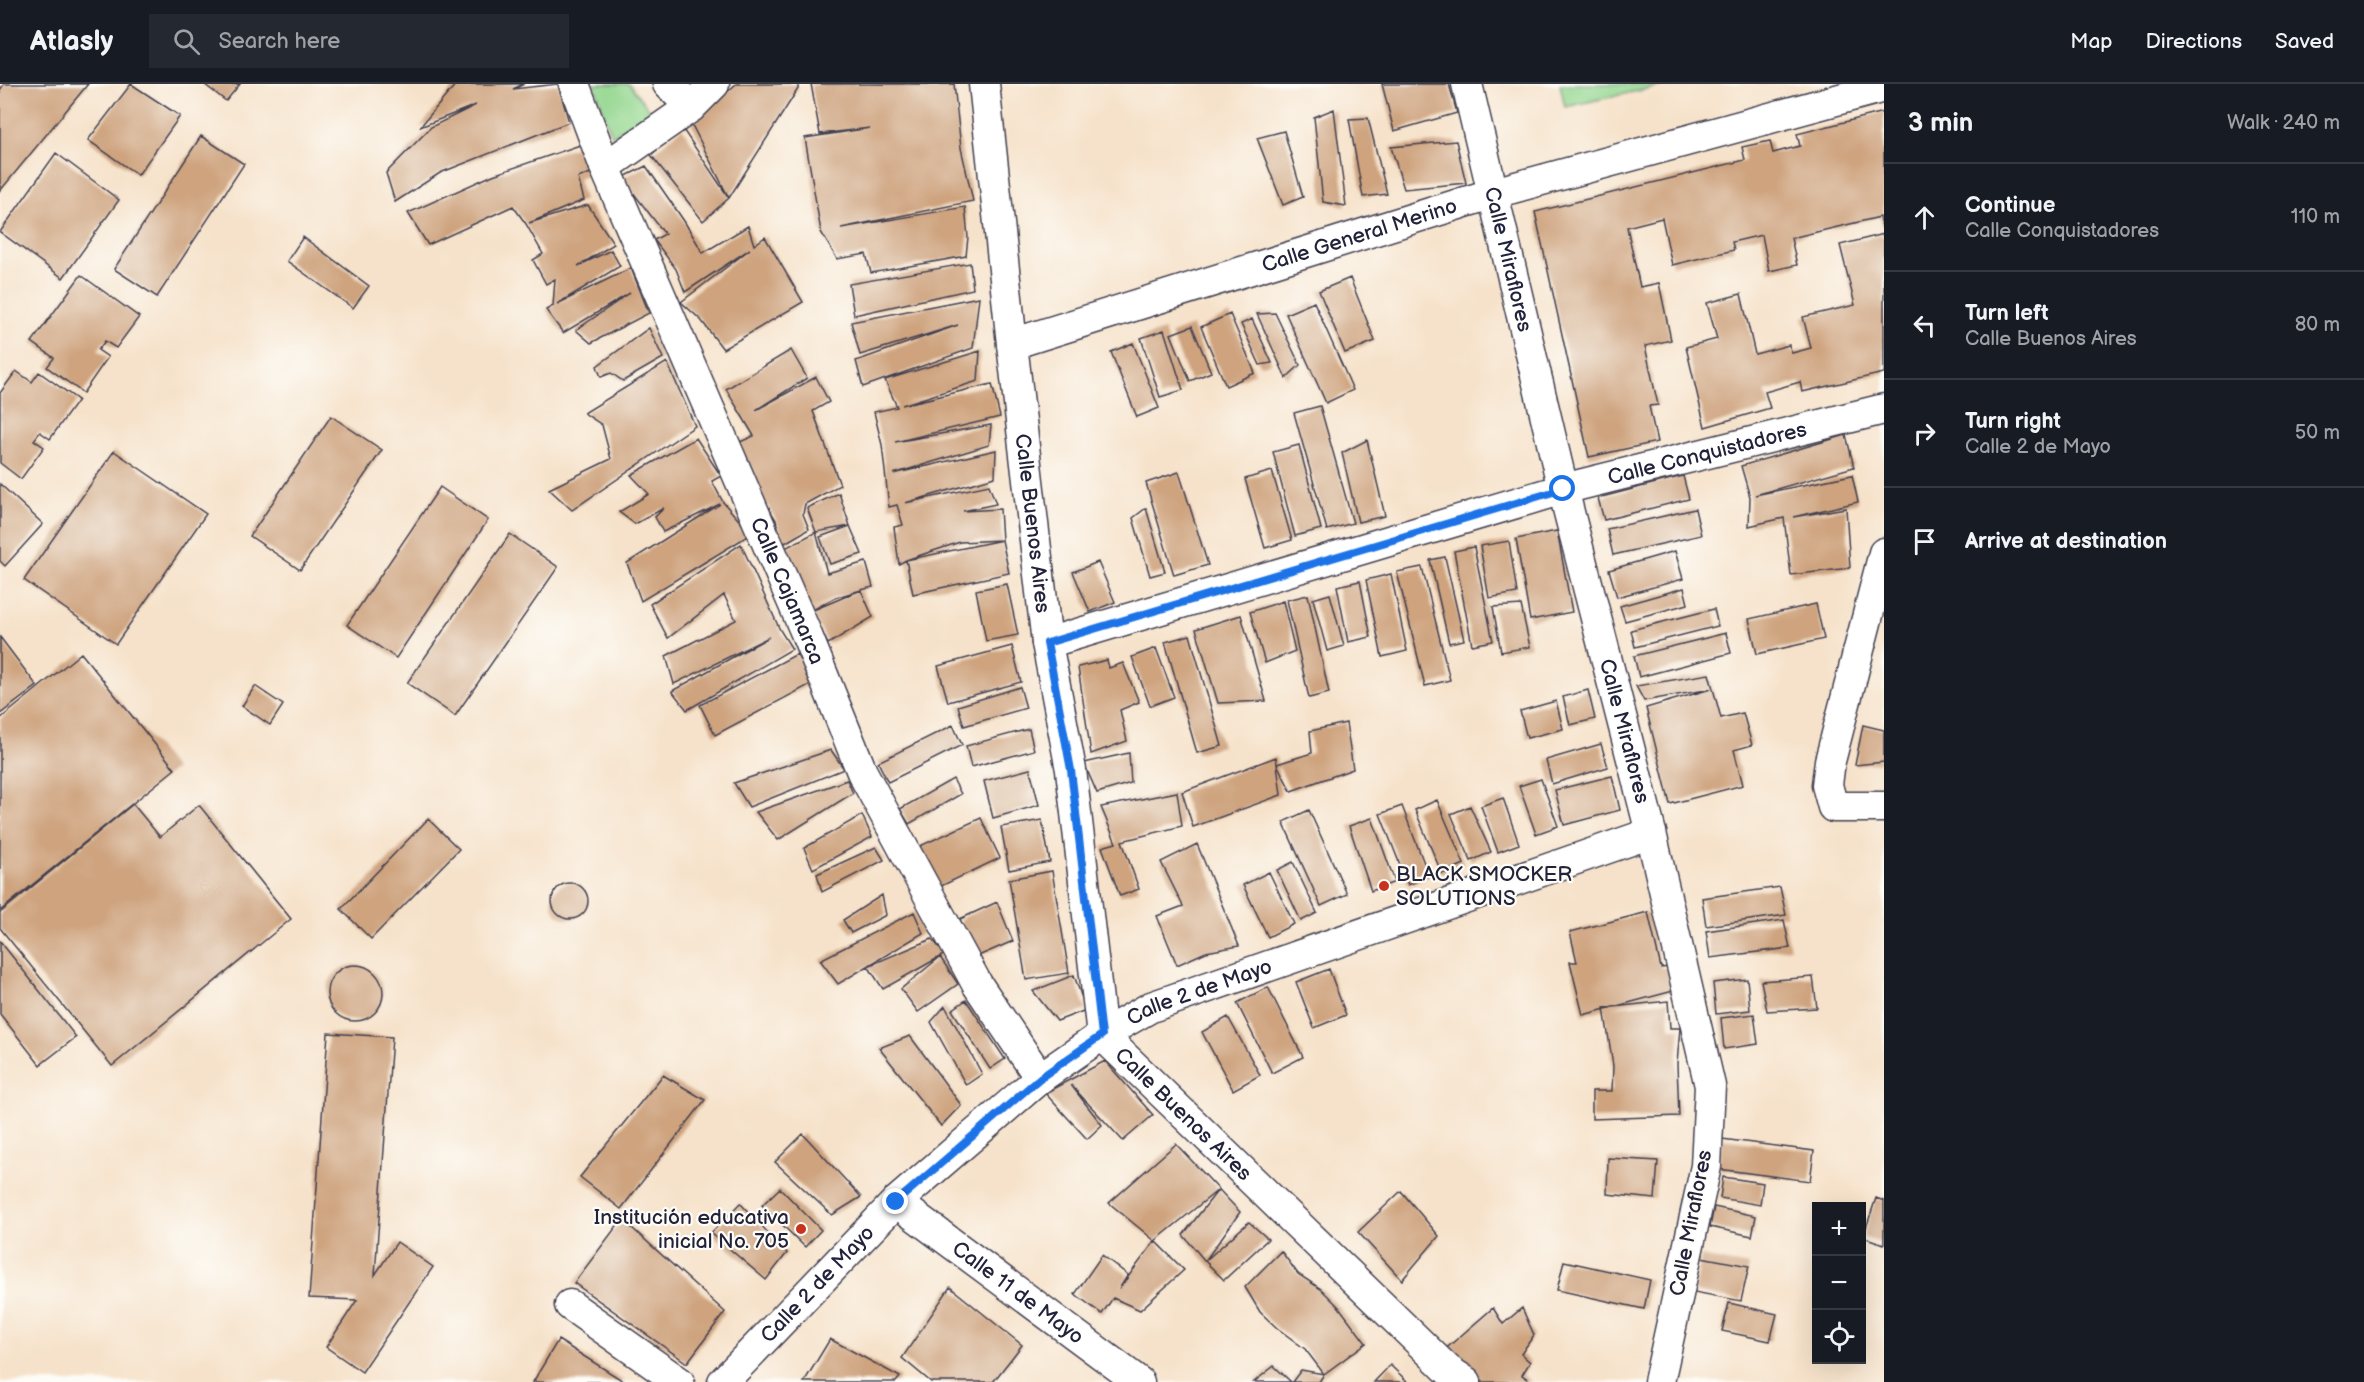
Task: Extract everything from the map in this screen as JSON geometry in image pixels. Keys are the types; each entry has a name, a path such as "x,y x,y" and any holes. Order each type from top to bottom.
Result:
{"street":[{"name":"Calle Cajamarca","path":"574,84 605,167 806,633 862,772 977,984 1040,1078"},
{"path":"668,84 691,107"},
{"path":"605,167 691,107 714,84"},
{"name":"Calle Buenos Aires","path":"984,84 1047,643 1071,770 1102,1035 1451,1378"},
{"name":"Calle Miraflores","path":"1467,84 1563,489 1651,833 1710,1086 1706,1166 1659,1382"},
{"name":"Calle General Merino","path":"1012,345 1494,193 1884,87"},
{"name":"Calle Conquistadores","path":"1047,643 1563,489 1884,409"},
{"path":"1884,553 1830,761 1827,785 1833,807 1884,807"},
{"name":"Calle 2 de Mayo","path":"723,1382 896,1202 1040,1078 1102,1035 1151,1007 1651,833"},
{"name":"Calle 11 de Mayo","path":"896,1202 1140,1382"},
{"path":"570,1305 679,1382"}],"green space":[{"path":"594,84 629,84 652,113 612,136"},
{"path":"1560,84 1669,84 1565,107"}],"building":[{"path":"4,84 88,84 0,191 0,90"},
{"path":"131,84 180,116 138,175 88,140"},
{"path":"204,84 240,84 226,101"},
{"path":"456,84 524,84 513,89 558,84 569,122 440,173 395,202 386,173 431,127 476,105 420,127"},
{"path":"736,84 798,84 798,89 729,198 692,125"},
{"path":"811,84 954,84 961,148 973,201 841,228 965,207 968,237 966,256 871,273 866,254 837,259 821,232 805,138 870,128 820,134"},
{"path":"1382,84 1449,84 1457,113 1394,131"},
{"path":"1334,109 1346,206 1323,202 1314,117"},
{"path":"1884,112 1884,226 1882,227 1880,217 1791,238 1797,265 1769,271 1762,235 1732,242 1734,250 1672,265 1662,218 1627,227 1640,287 1659,283 1671,340 1645,346 1658,405 1649,406 1657,442 1589,457 1535,212 1745,160 1742,147 1770,141 1773,153 1800,146 1797,134"},
{"path":"1368,118 1387,194 1363,197 1349,119"},
{"path":"682,128 729,198 703,221 651,155"},
{"path":"1284,131 1303,197 1283,205 1257,138"},
{"path":"201,136 244,164 157,297 114,269"},
{"path":"1456,141 1466,183 1404,189 1391,147"},
{"path":"583,144 593,172 578,178 584,200 529,223 588,205 614,244 578,266 611,250 620,266 557,304 631,268 649,313 591,343 576,330 630,293 563,333 546,310 553,306 555,279 546,284 533,260 543,254 513,206 428,245 408,213 493,175"},
{"path":"56,153 119,200 63,278 0,232"},
{"path":"646,166 703,253 748,226 754,245 765,237 803,302 723,349 701,320 681,302 750,249 685,292 676,269 654,240 665,234 622,178"},
{"path":"1884,234 1884,373 1802,392 1800,382 1765,392 1770,408 1705,427 1686,347 1717,339 1707,303 1741,294 1755,354 1789,345 1792,353 1811,348 1803,317 1855,305 1840,245"},
{"path":"303,237 369,286 353,308 287,261"},
{"path":"970,263 973,289 854,315 849,284"},
{"path":"81,275 139,317 116,348 105,341 98,350 108,357 83,393 47,367 54,358 32,342"},
{"path":"1350,278 1375,341 1345,353 1319,291"},
{"path":"979,297 973,348 863,387 856,361 958,325 860,355 851,322"},
{"path":"1314,302 1353,390 1326,403 1286,314"},
{"path":"1275,313 1300,365 1286,378 1257,314"},
{"path":"1230,314 1255,373 1226,386 1201,327"},
{"path":"1252,319 1272,363 1260,365 1241,324"},
{"path":"1192,326 1211,372 1190,381 1171,334"},
{"path":"649,328 663,358 623,381 611,373 601,377 597,366"},
{"path":"1164,330 1183,390 1160,397 1141,338"},
{"path":"1133,343 1159,408 1137,417 1111,352"},
{"path":"791,350 807,378 756,410 816,377 829,402 813,411 840,485 805,504 803,514 809,529 783,544 776,520 745,468 740,442 754,436 726,389"},
{"path":"980,351 978,381 902,405 992,384 1000,417 895,442 991,425 989,445 893,474 996,450 995,477 905,503 989,485 996,504 963,511 1000,509 1002,540 960,542 899,564 894,527 903,525 897,505 889,507 882,445 874,412 897,407 885,380"},
{"path":"667,362 695,426 572,510 549,489 611,459 602,425 584,413"},
{"path":"16,371 32,382 39,372 78,400 50,439 40,432 34,440 44,447 21,479 0,463 0,393"},
{"path":"1320,406 1353,523 1327,530 1294,413"},
{"path":"331,416 382,450 300,570 250,536"},
{"path":"1846,435 1854,467 1755,495 1852,475 1858,502 1793,517 1846,508 1850,568 1791,575 1784,518 1749,526 1750,497 1741,466"},
{"path":"696,438 721,476 712,481 723,502 751,534 641,601 627,563 720,504 663,532 655,517 664,508 635,524 619,512 649,494 631,475"},
{"path":"1367,440 1385,516 1358,522 1342,453"},
{"path":"1299,445 1321,529 1295,536 1273,452"},
{"path":"114,451 206,514 116,644 24,580"},
{"path":"1272,471 1292,540 1265,548 1245,479"},
{"path":"1179,472 1208,565 1174,575 1146,483"},
{"path":"1683,476 1689,499 1604,520 1598,498"},
{"path":"0,484 43,524 5,566 0,561"},
{"path":"440,487 488,520 396,658 347,625"},
{"path":"839,493 850,526 816,532 807,508"},
{"path":"1146,508 1165,572 1150,576 1133,518"},
{"path":"1695,509 1701,535 1613,555 1607,529"},
{"path":"850,526 862,554 830,564 820,537"},
{"path":"1557,531 1572,612 1530,620 1516,539"},
{"path":"816,532 827,573 866,562 873,587 834,598 811,611 785,548"},
{"path":"510,534 558,567 455,716 407,683"},
{"path":"1002,540 1009,573 913,594 906,560"},
{"path":"1509,541 1517,593 1489,598 1480,546"},
{"path":"741,544 780,630 792,649 687,710 672,691 769,637 674,684 666,656 736,620 724,595 668,638 650,604"},
{"path":"1474,547 1493,641 1472,645 1454,551"},
{"path":"1675,551 1683,579 1617,597 1609,570"},
{"path":"1445,557 1464,640 1449,643 1430,560"},
{"path":"1098,562 1115,602 1090,612 1073,572"},
{"path":"1422,567 1450,680 1425,686 1397,572"},
{"path":"1391,574 1407,651 1382,657 1366,580"},
{"path":"1360,581 1371,637 1348,642 1337,586"},
{"path":"1007,584 1018,635 986,641 976,590"},
{"path":"1684,588 1688,604 1625,621 1620,606"},
{"path":"861,590 873,617 828,644 811,611"},
{"path":"1330,594 1344,646 1327,651 1313,599"},
{"path":"1308,595 1329,693 1309,698 1287,600"},
{"path":"1283,601 1295,651 1265,663 1250,612"},
{"path":"1816,604 1824,639 1757,654 1749,619"},
{"path":"1521,605 1530,647 1501,652 1493,607"},
{"path":"1714,609 1718,626 1635,647 1631,630"},
{"path":"1241,615 1266,701 1218,703 1196,629"},
{"path":"1726,633 1731,653 1639,677 1634,656"},
{"path":"1190,635 1222,746 1197,753 1165,642"},
{"path":"0,637 37,686 0,714"},
{"path":"1012,646 1021,682 948,702 938,666"},
{"path":"1156,648 1174,697 1150,706 1132,657"},
{"path":"81,653 175,769 0,911 0,719"},
{"path":"797,654 813,683 715,735 700,705"},
{"path":"1107,660 1109,668 1123,663 1139,702 1120,710 1127,741 1091,754 1078,667"},
{"path":"1709,674 1721,718 1743,713 1752,745 1734,750 1743,785 1670,804 1646,708 1711,689 1644,701 1636,686"},
{"path":"255,686 283,705 270,725 242,706"},
{"path":"1020,687 1026,708 964,726 958,706"},
{"path":"1588,690 1595,719 1570,725 1563,697"},
{"path":"1556,701 1563,729 1527,738 1520,711"},
{"path":"1346,723 1353,769 1291,791 1277,764 1312,753 1310,731"},
{"path":"953,725 962,745 888,782 878,762"},
{"path":"1863,725 1884,730 1884,762 1855,765"},
{"path":"1029,729 1034,750 971,767 966,746"},
{"path":"1601,744 1608,767 1552,784 1546,760"},
{"path":"831,750 844,769 749,807 734,783"},
{"path":"1129,753 1131,783 1097,793 1084,763"},
{"path":"1276,757 1281,795 1193,827 1182,792"},
{"path":"1030,769 1039,805 993,818 984,781"},
{"path":"1612,776 1620,810 1564,825 1555,790"},
{"path":"953,779 961,794 909,824 900,809"},
{"path":"1541,779 1558,826 1536,834 1519,786"},
{"path":"847,780 853,793 778,840 756,812"},
{"path":"1177,792 1182,826 1122,841 1139,889 1120,896 1102,847 1116,843 1101,807"},
{"path":"1503,798 1519,844 1498,852 1481,806"},
{"path":"1437,800 1464,864 1442,874 1415,810"},
{"path":"133,804 160,837 199,805 291,919 112,1066 0,928 0,913"},
{"path":"1402,806 1429,876 1408,885 1380,814"},
{"path":"1470,806 1491,852 1471,861 1451,814"},
{"path":"1309,810 1347,894 1321,906 1283,822"},
{"path":"862,815 872,837 813,869 804,848"},
{"path":"981,818 1000,858 939,887 920,846"},
{"path":"1372,818 1395,882 1371,891 1349,826"},
{"path":"428,819 459,849 371,939 341,909"},
{"path":"1042,820 1050,862 1009,870 1001,827"},
{"path":"1197,844 1239,946 1206,952 1177,965 1157,916 1183,906 1161,862"},
{"path":"876,847 884,860 822,892 817,874"},
{"path":"1293,862 1317,913 1301,921 1277,870"},
{"path":"1052,871 1069,973 1026,980 1009,879"},
{"path":"1269,872 1294,924 1268,937 1243,885"},
{"path":"570,883 583,888 588,901 583,914 570,919 557,914 552,901 557,888"},
{"path":"1780,887 1786,915 1706,926 1702,898"},
{"path":"882,895 886,915 851,933 843,920"},
{"path":"997,902 1013,941 976,957 960,919"},
{"path":"914,912 923,933 838,984 820,960"},
{"path":"1648,912 1661,968 1671,967 1677,990 1583,1015 1570,962 1577,962 1570,932"},
{"path":"1784,920 1790,948 1710,958 1706,931"},
{"path":"932,939 945,954 883,989 868,966"},
{"path":"0,941 76,1037 40,1065 0,1014"},
{"path":"940,957 958,984 918,1012 901,989"},
{"path":"355,965 366,967 375,973 381,982 383,993 381,1004 375,1013 366,1019 355,1021 344,1019 335,1013 329,1004 327,993 329,982 335,973 344,967"},
{"path":"1329,969 1346,1015 1314,1028 1296,982"},
{"path":"1074,975 1086,1010 1057,1021 1033,991"},
{"path":"1813,977 1817,1008 1767,1011 1761,981"},
{"path":"1747,979 1750,1010 1716,1014 1713,983"},
{"path":"1268,987 1303,1057 1272,1073 1237,1003"},
{"path":"966,1000 1005,1059 990,1069 952,1010"},
{"path":"1668,1001 1670,1028 1680,1028 1677,1064 1679,1116 1592,1119 1592,1091 1612,1091 1613,1066 1604,1008"},
{"path":"945,1006 982,1074 966,1085 931,1022"},
{"path":"1754,1014 1758,1044 1724,1049 1721,1018"},
{"path":"1228,1017 1260,1075 1233,1090 1202,1032"},
{"path":"328,1033 392,1037 375,1275 397,1242 433,1267 362,1372 326,1347 357,1300 309,1298"},
{"path":"910,1036 961,1105 941,1126 879,1048"},
{"path":"1105,1061 1153,1115 1123,1141 1071,1085 1102,1125 1087,1139 1045,1093"},
{"path":"663,1075 705,1100 621,1209 580,1177"},
{"path":"803,1134 861,1197 832,1215 775,1162"},
{"path":"1722,1139 1814,1151 1810,1181 1718,1169"},
{"path":"1176,1144 1240,1212 1205,1261 1183,1235 1218,1190 1155,1241 1109,1203"},
{"path":"1608,1158 1658,1161 1655,1199 1607,1194"},
{"path":"1723,1177 1763,1183 1760,1205 1720,1198"},
{"path":"780,1188 821,1230 805,1247 762,1205"},
{"path":"1401,1191 1439,1236 1402,1280 1358,1232"},
{"path":"1876,1198 1884,1201 1884,1244 1866,1238 1866,1228"},
{"path":"740,1203 787,1253 766,1280 711,1233"},
{"path":"1714,1207 1756,1216 1752,1236 1710,1227"},
{"path":"622,1219 725,1312 687,1363 574,1283"},
{"path":"1249,1222 1268,1239 1224,1280 1205,1261"},
{"path":"1155,1241 1184,1270 1140,1310 1113,1298 1102,1314 1075,1294 1102,1255 1128,1275 1119,1289"},
{"path":"1281,1251 1298,1274 1321,1289 1339,1307 1366,1343 1324,1374 1305,1349 1260,1312 1245,1287"},
{"path":"1701,1257 1749,1266 1741,1301 1694,1292"},
{"path":"1564,1261 1650,1280 1644,1309 1557,1290"},
{"path":"950,1287 1022,1345 993,1382 931,1382 902,1358"},
{"path":"1729,1303 1777,1314 1770,1341 1722,1331"},
{"path":"1493,1308 1503,1324 1522,1308 1534,1335 1521,1354 1530,1362 1522,1375 1532,1382 1464,1382 1442,1352"},
{"path":"830,1339 900,1377 896,1382 804,1382"},
{"path":"558,1340 625,1382 533,1382"},
{"path":"1390,1365 1408,1382 1374,1382"},
{"path":"1274,1366 1291,1382 1254,1382"},
{"path":"1301,1370 1324,1374 1319,1382 1292,1382"}],"place":[{"name":"BLACK SMOCKER SOLUTIONS","path":"1384,886"},
{"name":"Institución educativa inicial No. 705","path":"801,1229"}],"route":[{"path":"896,1202 1040,1078 1102,1035 1071,770 1047,643 1563,489"}]}
